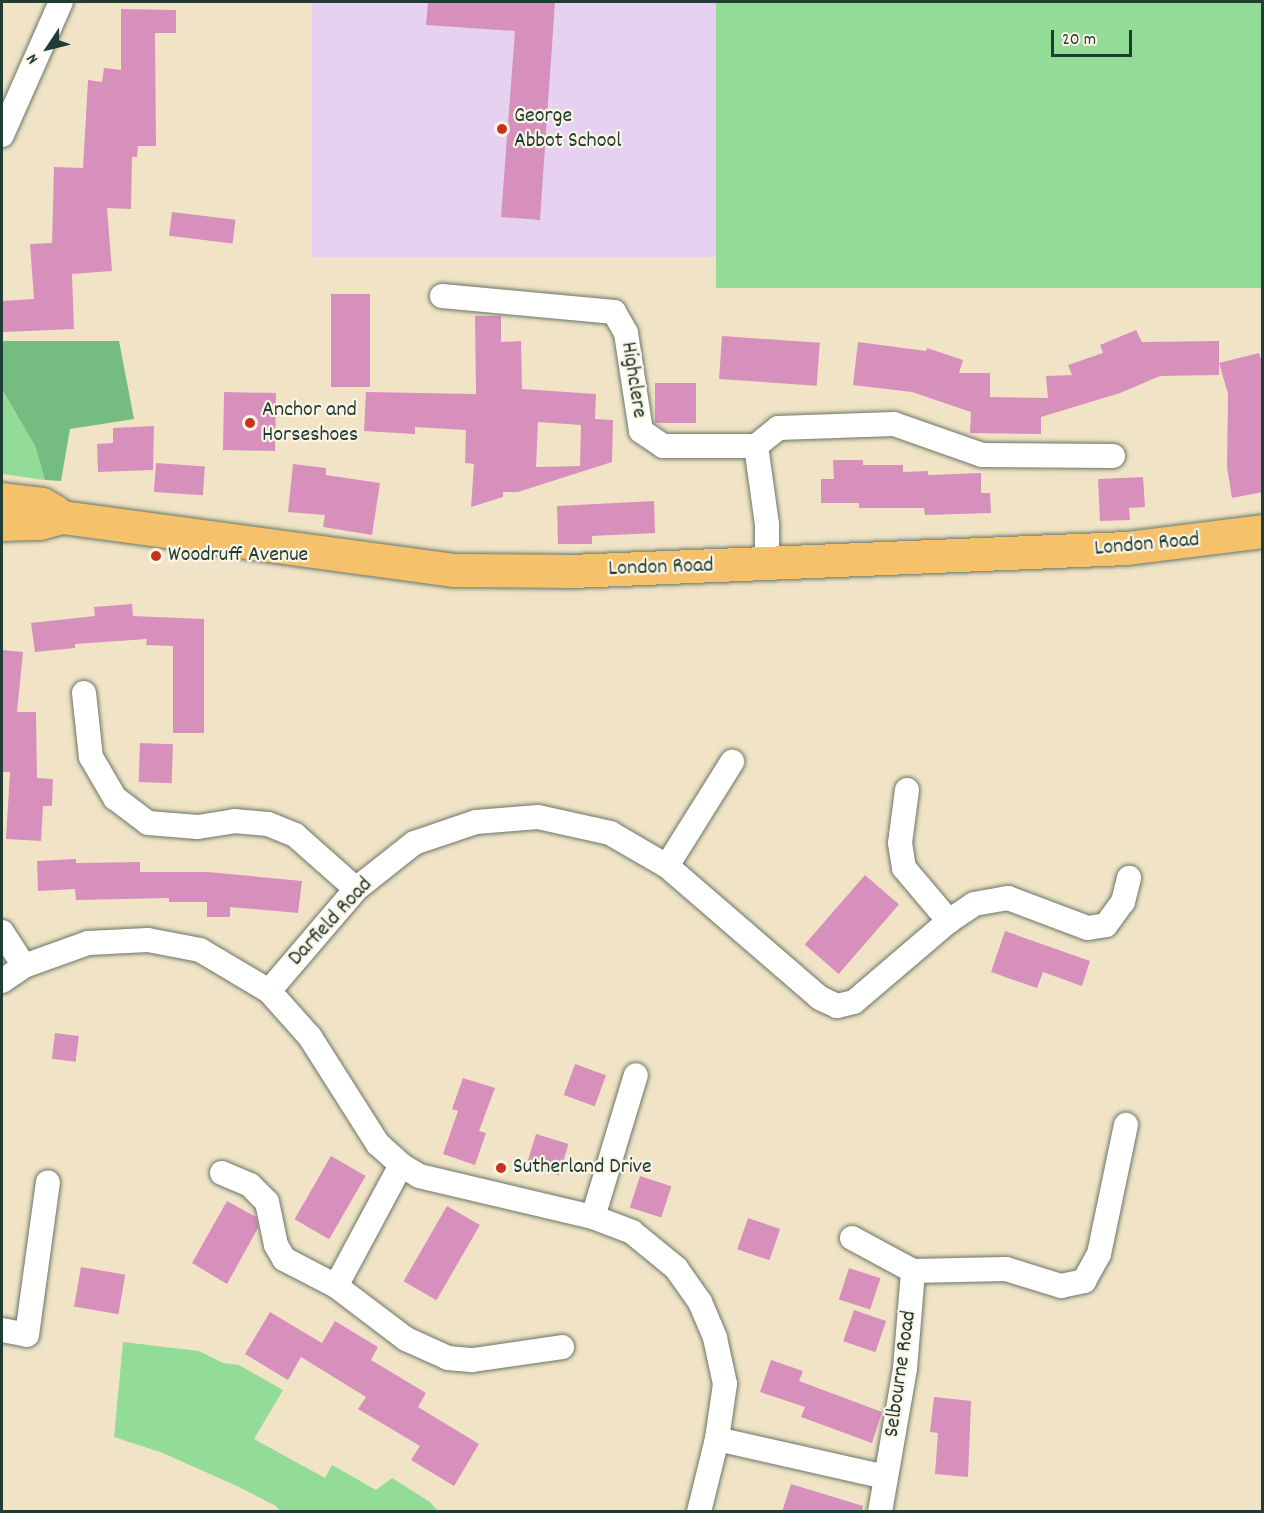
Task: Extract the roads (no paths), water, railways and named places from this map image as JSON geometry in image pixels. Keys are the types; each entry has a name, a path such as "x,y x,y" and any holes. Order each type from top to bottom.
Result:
{"main road":[{"name":"London Road","path":"2,499 42,504 62,517"},
{"name":"London Road","path":"2,524 39,523 62,517 454,570 571,571 1126,548 1263,531"}],"street":[{"path":"2,135 61,2"},
{"name":"Highclere","path":"442,296 614,312 626,333 641,431 663,446 756,446"},
{"path":"767,564 767,524 756,446 778,428 894,424 982,455 1113,456"},
{"path":"84,693 91,757 115,798 148,823 198,827 234,820 268,824 295,835 356,889"},
{"path":"667,866 732,762"},
{"path":"907,790 900,843 904,868 949,921"},
{"name":"Darfield Road","path":"269,992 356,889 414,843 476,822 538,818 610,833 667,866 820,998 837,1006 854,1002 949,921 974,904 1008,898 1088,928 1106,925 1123,902 1129,878"},
{"path":"2,932 24,966"},
{"path":"2,981 24,966 88,943 148,939 200,950 269,992 310,1037 378,1144 401,1165 419,1176 594,1217 632,1232 676,1268 700,1302 715,1338 725,1384 717,1438 699,1512"},
{"path":"594,1217 636,1075"},
{"path":"852,1238 913,1271 1006,1269 1061,1286 1084,1281 1099,1254 1126,1125"},
{"path":"336,1286 401,1165"},
{"path":"222,1173 250,1185 267,1202 276,1245 284,1258 336,1286 406,1339 448,1358 473,1360 562,1347"},
{"path":"2,1330 27,1335 48,1182"},
{"name":"Selbourne Road","path":"880,1512 905,1369 913,1271"},
{"path":"717,1438 885,1478"}],"place":[{"name":"George Abbot School","path":"502,129"},
{"name":"Anchor and Horseshoes","path":"250,423"},
{"name":"Woodruff Avenue","path":"156,556"},
{"name":"Sutherland Drive","path":"501,1168"}]}
